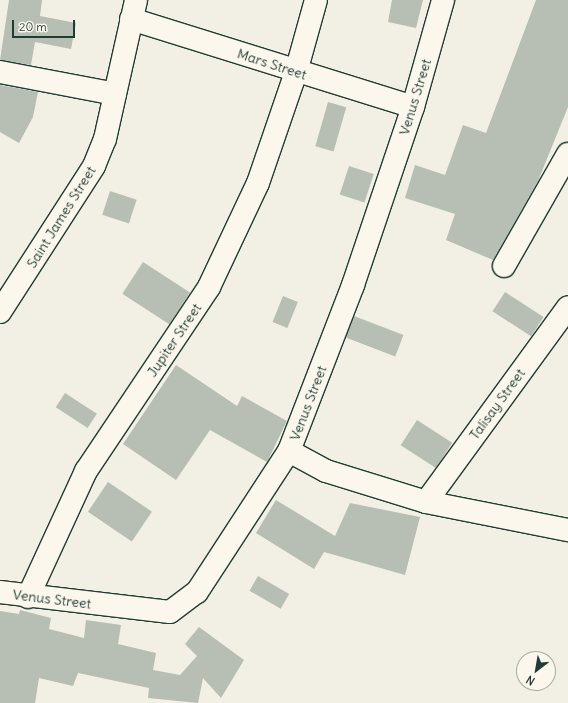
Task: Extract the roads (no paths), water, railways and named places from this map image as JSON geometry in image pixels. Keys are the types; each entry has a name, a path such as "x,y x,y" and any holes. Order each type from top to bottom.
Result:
{"street":[{"name":"Jupiter Street","path":"28,597 86,471 209,287 258,183 296,72 316,0"},
{"name":"Venus Street","path":"0,592 28,597 170,612 197,592 289,451 353,285 413,107 443,0"},
{"name":"Mars Street","path":"134,9 296,72 413,107"},
{"name":"Saint James Street","path":"0,312 94,166 105,139 134,9"},
{"path":"0,72 115,94"},
{"path":"504,266 568,154"},
{"name":"Talisay Street","path":"426,502 568,307"},
{"path":"289,451 326,471 426,502 568,530"}]}
